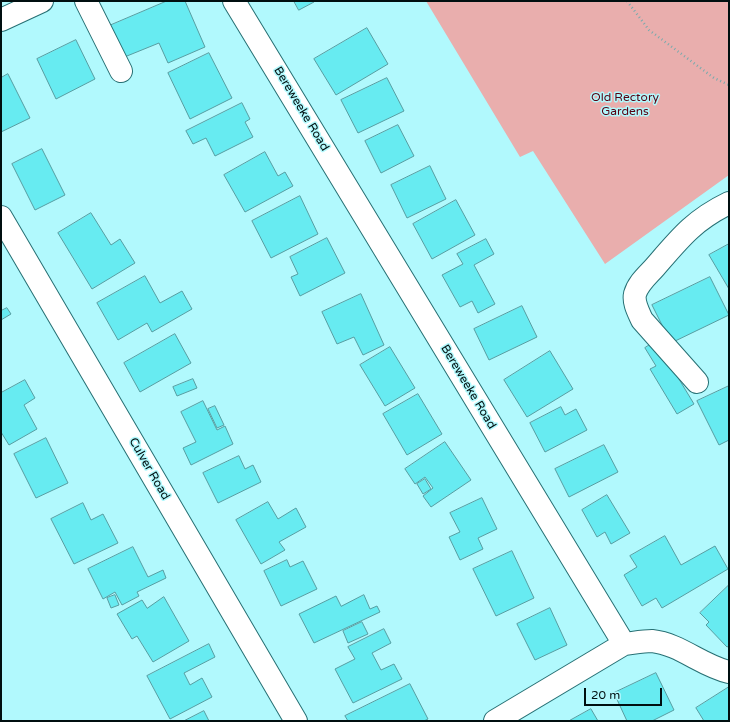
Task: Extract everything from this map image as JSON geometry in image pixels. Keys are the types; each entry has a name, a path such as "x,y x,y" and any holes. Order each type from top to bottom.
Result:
{"street":[{"path":"10,11 42,1"},
{"path":"86,1 121,71"},
{"name":"Bereweeke Road","path":"234,1 624,644"},
{"path":"697,382 642,320 637,309 635,295 640,284 687,230 711,212 729,203"},
{"name":"Culver Road","path":"1,217 296,721"},
{"path":"495,721 624,644 652,641 676,648 718,670 729,672"}],"path":[{"path":"627,1 649,30 714,78 729,85"}],"green space":[{"name":"Old Rectory Gardens","path":"426,1 729,1 729,175 605,264 533,151 520,157"}],"building":[{"path":"167,1 185,1 205,47 168,63 159,43 122,58 109,26"},
{"path":"294,1 313,1 314,2 299,10"},
{"path":"367,28 388,64 336,95 314,59"},
{"path":"76,40 95,79 56,99 37,59"},
{"path":"209,53 232,98 190,119 168,73"},
{"path":"8,74 30,118 1,132 1,78"},
{"path":"387,78 404,111 358,133 341,100"},
{"path":"242,103 250,119 245,122 253,137 215,156 206,138 193,144 186,131"},
{"path":"398,125 414,156 381,173 365,141"},
{"path":"42,149 65,195 35,210 12,164"},
{"path":"265,152 278,176 285,172 293,186 245,212 224,175"},
{"path":"430,166 446,199 407,218 391,185"},
{"path":"300,196 318,234 271,258 252,221"},
{"path":"456,200 475,235 432,259 413,224"},
{"path":"91,213 111,245 120,239 135,263 92,289 58,233"},
{"path":"327,238 345,273 300,296 291,277 298,274 290,257"},
{"path":"486,239 494,254 474,265 495,304 478,313 472,301 460,307 442,275 463,264 457,254"},
{"path":"729,244 729,289 709,255"},
{"path":"145,276 160,303 182,291 192,309 152,332 147,323 118,340 97,303"},
{"path":"710,277 729,315 671,343 652,305"},
{"path":"361,294 384,345 363,355 354,337 337,344 322,312"},
{"path":"522,306 537,337 489,360 474,329"},
{"path":"7,308 11,314 1,320 1,311"},
{"path":"175,334 191,363 140,392 124,363"},
{"path":"656,341 694,404 677,414 650,369 656,366 645,348"},
{"path":"390,347 415,388 385,406 360,365"},
{"path":"550,351 573,389 527,417 504,380"},
{"path":"193,379 197,388 177,396 173,387"},
{"path":"25,380 35,398 24,405 37,429 9,445 1,432 1,393"},
{"path":"729,386 729,440 719,445 697,401"},
{"path":"418,394 442,434 407,455 383,414"},
{"path":"203,401 217,430 225,426 233,444 191,465 183,448 196,442 181,412"},
{"path":"215,406 224,425 217,428 208,409"},
{"path":"561,407 565,415 576,409 587,430 545,452 530,423"},
{"path":"46,438 68,483 36,498 14,454"},
{"path":"445,442 471,480 431,507 423,496 433,488 425,477 415,484 405,469"},
{"path":"604,445 618,472 569,497 555,469"},
{"path":"239,456 245,469 253,465 261,482 218,503 203,473"},
{"path":"425,479 431,489 423,494 417,484"},
{"path":"607,495 630,533 611,544 605,532 597,537 582,510"},
{"path":"482,498 497,529 478,538 483,549 460,560 449,537 460,532 450,513"},
{"path":"268,502 278,519 296,508 306,527 279,542 285,550 261,564 236,520"},
{"path":"83,503 91,520 103,514 118,543 74,564 51,519"},
{"path":"665,536 681,565 715,546 728,569 662,608 656,598 642,606 624,575 637,567 630,556"},
{"path":"133,547 148,577 163,570 166,578 137,592 139,596 122,605 115,592 103,599 88,569"},
{"path":"512,551 534,598 496,616 473,569"},
{"path":"287,560 290,567 303,561 317,589 281,606 264,571"},
{"path":"729,585 729,646 727,647 706,625 709,622 700,613"},
{"path":"115,595 119,605 111,608 107,598"},
{"path":"364,595 370,609 377,606 380,612 314,643 299,614 336,596 341,606"},
{"path":"164,597 189,641 153,662 137,636 132,639 117,614 142,600 147,608"},
{"path":"550,608 567,645 535,660 517,624"},
{"path":"362,622 368,634 348,643 343,631"},
{"path":"384,629 391,643 372,653 381,670 394,664 402,679 353,703 335,669 355,659 348,647"},
{"path":"209,644 215,657 184,673 190,685 202,678 212,697 170,719 147,676"},
{"path":"656,673 674,710 652,721 627,721 614,693"},
{"path":"410,684 428,719 424,721 348,721 345,716"},
{"path":"729,687 729,721 704,721 696,708"},
{"path":"591,709 598,721 569,721"},
{"path":"204,711 209,721 184,721"}]}
